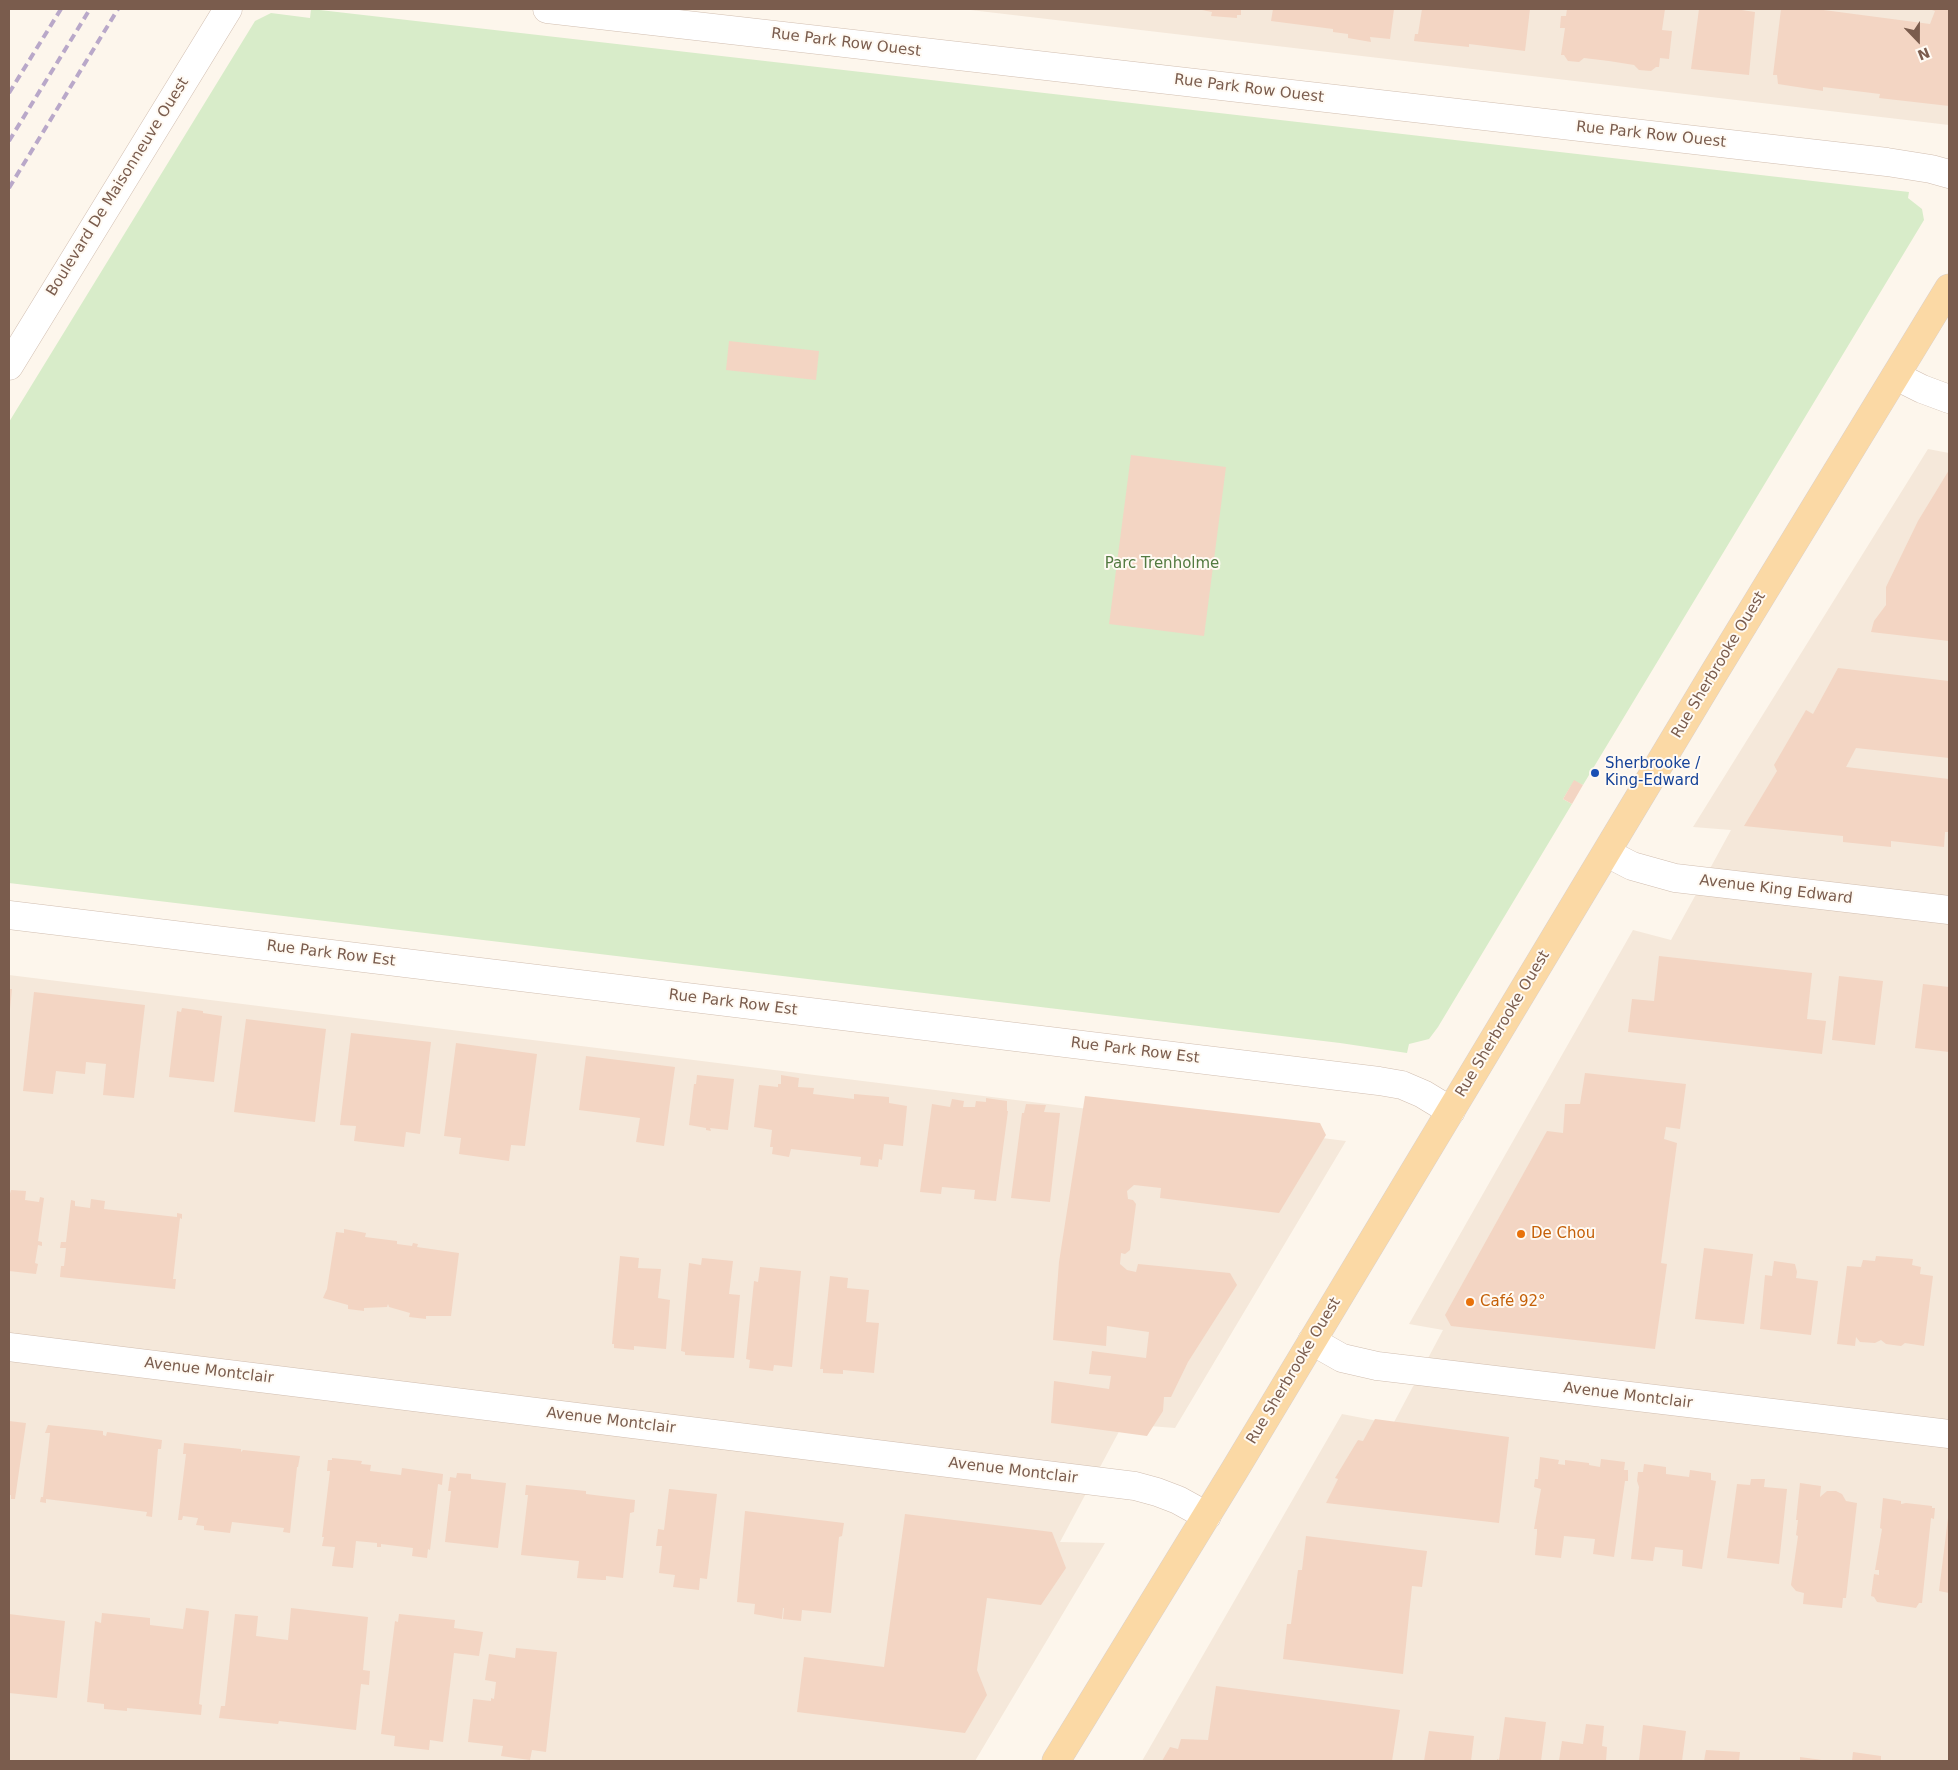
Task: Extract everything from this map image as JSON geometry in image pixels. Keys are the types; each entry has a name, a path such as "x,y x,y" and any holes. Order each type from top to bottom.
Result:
{"main road":[{"name":"Rue Sherbrooke Ouest","path":"1056,1761 1207,1516 1714,673 1949,288"}],"street":[{"name":"Boulevard De Maisonneuve Ouest","path":"9,366 228,9"},
{"name":"Rue Park Row Ouest","path":"547,9 1887,162 1949,174"},
{"path":"1896,376 1922,389 1949,399"},
{"name":"Avenue King Edward","path":"1607,853 1632,866 1675,878 1949,910"},
{"name":"Rue Park Row Est","path":"9,915 1379,1081 1402,1085 1423,1094 1451,1110"},
{"name":"Avenue Montclair","path":"1312,1341 1342,1358 1378,1366 1949,1434"},
{"name":"Avenue Montclair","path":"9,1346 1135,1486 1178,1500 1207,1516"}],"shaded area":[{"path":"962,9 1949,9 1949,125"},
{"path":"1928,449 1949,453 1949,1761 1142,1761 1342,1414 1393,1424 1443,1330 1409,1324 1633,930 1671,940 1731,830 1693,827"},
{"path":"9,975 1346,1141 1175,1428 1123,1424 1060,1542 1105,1543 975,1761 9,1761"}],"green space":[{"name":"Parc Trenholme","path":"311,9 1909,192 1908,198 1922,209 1924,220 1583,785 1574,781 1563,799 1572,804 1438,1027 1429,1039 1409,1044 1407,1053 1340,1043 9,883 9,422 255,21 271,13 310,18"}],"building":[{"path":"1197,9 1241,9 1241,15 1237,15 1237,18 1211,16 1212,12"},
{"path":"1273,9 1394,9 1390,39 1370,37 1371,42 1348,38 1348,34 1333,32 1333,29 1271,21"},
{"path":"1422,9 1530,9 1525,51 1469,44 1469,47 1414,41 1415,34 1418,34"},
{"path":"1567,9 1665,9 1662,30 1672,31 1669,59 1660,58 1659,67 1651,71 1639,70 1634,65 1609,61 1584,58 1579,62 1568,61 1564,55 1561,55 1565,28 1560,28 1561,16 1566,16"},
{"path":"1699,9 1735,9 1755,12 1749,75 1691,69"},
{"path":"1781,9 1816,9 1930,24 1935,11 1929,9 1949,9 1949,106 1879,98 1880,94 1823,87 1823,91 1778,84 1777,75 1773,75"},
{"path":"729,341 819,351 816,380 726,370"},
{"path":"1131,455 1226,467 1204,636 1109,624"},
{"path":"1949,470 1949,641 1871,632 1874,621 1886,605 1886,587 1918,521"},
{"path":"1838,668 1949,681 1949,758 1856,748 1846,767 1949,779 1949,832 1945,832 1944,847 1891,841 1891,847 1843,842 1843,836 1744,826 1777,771 1774,765 1806,710 1813,714"},
{"path":"1574,780 1583,785 1572,804 1563,799"},
{"path":"1659,956 1812,973 1807,1019 1826,1021 1822,1054 1628,1032 1632,999 1654,1001"},
{"path":"1839,976 1883,981 1875,1045 1832,1040"},
{"path":"1923,984 1949,987 1949,1052 1915,1048"},
{"path":"9,989 12,989 10,1009 9,1009"},
{"path":"34,992 145,1005 134,1098 103,1095 106,1064 86,1062 85,1074 56,1071 53,1094 23,1091"},
{"path":"182,1008 222,1016 214,1082 169,1077 177,1011 181,1012"},
{"path":"246,1019 326,1029 315,1122 234,1112"},
{"path":"351,1033 431,1042 420,1134 406,1132 404,1147 354,1141 356,1126 340,1125"},
{"path":"456,1043 537,1054 525,1146 511,1145 509,1161 459,1154 461,1138 444,1136"},
{"path":"586,1056 675,1067 664,1146 636,1142 640,1118 579,1110"},
{"path":"1585,1073 1686,1084 1680,1129 1666,1127 1664,1139 1677,1143 1661,1263 1667,1264 1655,1349 1451,1326 1445,1315 1547,1131 1563,1133 1565,1104 1580,1104"},
{"path":"697,1075 734,1079 728,1130 710,1128 711,1131 706,1130 706,1128 689,1125 694,1084 696,1084"},
{"path":"781,1075 799,1078 798,1087 814,1088 813,1094 854,1099 854,1094 889,1097 889,1103 907,1106 903,1146 884,1144 882,1160 879,1159 878,1167 860,1165 861,1157 791,1149 789,1157 772,1154 773,1147 770,1147 772,1130 754,1127 759,1085 778,1087 778,1084 781,1084"},
{"path":"1085,1096 1320,1123 1326,1135 1279,1213 1160,1198 1161,1188 1134,1185 1127,1191 1128,1199 1133,1200 1136,1204 1130,1250 1125,1254 1121,1253 1120,1264 1127,1270 1136,1272 1138,1264 1230,1273 1237,1285 1188,1362 1171,1397 1164,1397 1163,1411 1147,1436 1051,1423 1054,1381 1109,1389 1111,1376 1089,1374 1092,1351 1146,1358 1149,1332 1107,1326 1106,1346 1053,1340 1059,1262"},
{"path":"986,1098 1007,1101 1008,1111 996,1201 974,1199 975,1190 942,1187 941,1194 920,1192 932,1104 950,1107 952,1099 964,1101 963,1107 975,1107 976,1101 986,1102"},
{"path":"1026,1104 1046,1105 1044,1112 1060,1113 1050,1202 1011,1198 1022,1113 1024,1113"},
{"path":"11,1190 26,1191 25,1200 39,1202 40,1197 44,1198 38,1241 42,1242 42,1246 38,1245 35,1263 38,1264 36,1274 9,1271 9,1197"},
{"path":"91,1199 105,1201 104,1209 177,1217 177,1213 182,1214 173,1279 176,1279 175,1289 60,1277 61,1266 64,1266 66,1248 60,1248 61,1242 66,1242 71,1200 75,1201 75,1206 90,1208"},
{"path":"344,1229 366,1233 365,1237 397,1241 397,1244 412,1246 413,1243 418,1244 417,1247 459,1253 451,1316 426,1316 426,1319 409,1317 410,1313 389,1307 388,1304 387,1307 364,1308 364,1311 348,1309 348,1305 323,1298 327,1289 336,1232 344,1233"},
{"path":"1704,1248 1753,1254 1744,1324 1695,1319"},
{"path":"620,1256 639,1258 638,1268 661,1269 658,1298 670,1300 666,1349 634,1346 634,1350 614,1348 614,1344 612,1344"},
{"path":"1876,1256 1913,1259 1912,1265 1921,1267 1920,1274 1933,1276 1924,1346 1905,1343 1901,1346 1886,1344 1881,1340 1875,1343 1860,1342 1856,1337 1855,1346 1837,1344 1847,1266 1861,1267 1863,1260 1875,1261"},
{"path":"702,1258 733,1261 729,1294 740,1295 734,1358 685,1355 685,1352 681,1351 689,1263 701,1265"},
{"path":"1774,1261 1795,1264 1796,1278 1818,1281 1811,1335 1760,1329 1765,1275 1772,1276"},
{"path":"760,1267 801,1271 792,1367 774,1365 773,1371 749,1368 750,1360 746,1359 754,1281 758,1282"},
{"path":"830,1276 848,1278 847,1288 869,1290 866,1322 879,1323 874,1373 843,1370 843,1374 823,1373 823,1369 820,1369"},
{"path":"1375,1419 1509,1437 1499,1523 1326,1503 1338,1479 1335,1478 1358,1440 1363,1441"},
{"path":"9,1421 26,1423 15,1499 11,1499 11,1495 9,1495"},
{"path":"48,1425 103,1431 103,1435 106,1436 107,1432 162,1440 161,1449 158,1449 152,1517 146,1516 147,1512 95,1505 46,1499 46,1503 40,1502 41,1497 43,1497 50,1433 45,1433"},
{"path":"184,1443 241,1449 241,1452 243,1450 300,1456 297,1467 290,1533 283,1532 284,1528 232,1522 230,1533 204,1530 204,1526 196,1525 198,1518 183,1516 182,1520 178,1520 186,1454 183,1454"},
{"path":"1540,1457 1559,1460 1558,1464 1565,1465 1565,1460 1589,1463 1589,1465 1600,1467 1601,1459 1625,1462 1624,1470 1628,1470 1628,1481 1625,1481 1614,1557 1593,1554 1595,1539 1564,1536 1561,1558 1535,1555 1537,1529 1534,1529 1541,1489 1534,1487 1535,1479 1538,1479"},
{"path":"332,1458 362,1461 361,1464 371,1465 370,1471 401,1475 402,1468 443,1474 442,1485 438,1484 430,1550 428,1549 427,1558 412,1556 413,1548 381,1544 381,1547 377,1547 377,1543 356,1541 353,1568 332,1566 335,1547 322,1546 324,1537 322,1537 330,1471 327,1471 328,1460 332,1460"},
{"path":"1644,1464 1666,1467 1666,1474 1689,1477 1690,1470 1711,1473 1711,1480 1716,1481 1702,1569 1682,1566 1683,1550 1655,1547 1653,1561 1631,1559 1639,1487 1637,1481 1638,1472 1643,1472"},
{"path":"457,1473 471,1474 471,1479 506,1483 498,1548 445,1542 451,1491 448,1491 450,1477 456,1478"},
{"path":"1751,1479 1765,1479 1764,1487 1787,1489 1779,1564 1727,1558 1737,1484 1750,1485"},
{"path":"1800,1483 1821,1486 1820,1497 1827,1491 1836,1491 1842,1494 1846,1501 1857,1503 1846,1598 1843,1598 1842,1608 1803,1604 1804,1593 1796,1591 1791,1585 1798,1536 1796,1535 1798,1520 1796,1520"},
{"path":"526,1485 586,1491 586,1494 635,1500 634,1512 630,1513 623,1578 606,1576 606,1580 577,1578 579,1561 521,1555 528,1495 525,1495"},
{"path":"669,1489 717,1494 707,1579 700,1578 699,1590 673,1587 675,1575 659,1573 662,1546 656,1546 658,1529 664,1530"},
{"path":"1883,1498 1901,1501 1901,1504 1932,1506 1932,1508 1935,1508 1934,1519 1931,1518 1922,1603 1919,1603 1916,1608 1877,1602 1871,1596 1874,1574 1879,1575 1879,1570 1875,1570 1882,1529 1880,1528"},
{"path":"745,1511 844,1523 842,1536 839,1537 831,1613 802,1610 801,1621 783,1619 783,1608 782,1619 754,1614 755,1604 737,1602"},
{"path":"905,1514 1052,1532 1066,1568 1041,1605 987,1598 977,1670 987,1695 965,1733 797,1712 804,1657 884,1667"},
{"path":"1949,1518 1949,1593 1939,1591"},
{"path":"1306,1536 1427,1551 1422,1587 1412,1586 1403,1674 1283,1659 1287,1624 1291,1624 1298,1570 1302,1570"},
{"path":"186,1608 209,1611 199,1704 202,1705 201,1715 127,1708 127,1711 104,1709 104,1704 87,1702 95,1621 101,1623 102,1613 150,1618 150,1625 183,1629"},
{"path":"291,1608 368,1617 363,1670 370,1671 369,1685 361,1684 356,1730 279,1721 278,1724 219,1718 221,1706 225,1706 235,1614 258,1616 256,1636 288,1640"},
{"path":"9,1614 65,1621 57,1698 9,1693"},
{"path":"399,1614 455,1620 454,1628 483,1632 479,1656 454,1653 443,1742 430,1740 429,1750 394,1746 395,1736 381,1734 395,1621 398,1622"},
{"path":"516,1648 557,1652 546,1752 532,1750 530,1760 501,1756 503,1746 468,1742 473,1699 491,1701 491,1698 494,1699 496,1682 485,1680 489,1654 515,1658"},
{"path":"1216,1686 1400,1710 1392,1761 1162,1761 1170,1747 1178,1749 1181,1739 1208,1740"},
{"path":"1505,1717 1546,1722 1541,1761 1497,1761 1497,1759 1499,1760"},
{"path":"1586,1724 1604,1726 1602,1746 1607,1747 1606,1761 1559,1761 1562,1741 1583,1744"},
{"path":"1643,1725 1686,1731 1682,1761 1639,1761"},
{"path":"1429,1731 1474,1736 1471,1761 1424,1761"},
{"path":"1706,1750 1740,1752 1739,1761 1704,1761"},
{"path":"1853,1752 1881,1756 1881,1761 1852,1761"},
{"path":"1800,1757 1822,1760 1822,1761 1800,1761"}],"railway":[{"path":"9,93 61,9"},
{"path":"9,141 90,9"},
{"path":"9,188 118,9"}],"place":[{"name":"Sherbrooke / King-Edward","path":"1595,773"},
{"name":"De Chou","path":"1521,1234"},
{"name":"Café 92°","path":"1470,1302"}]}
